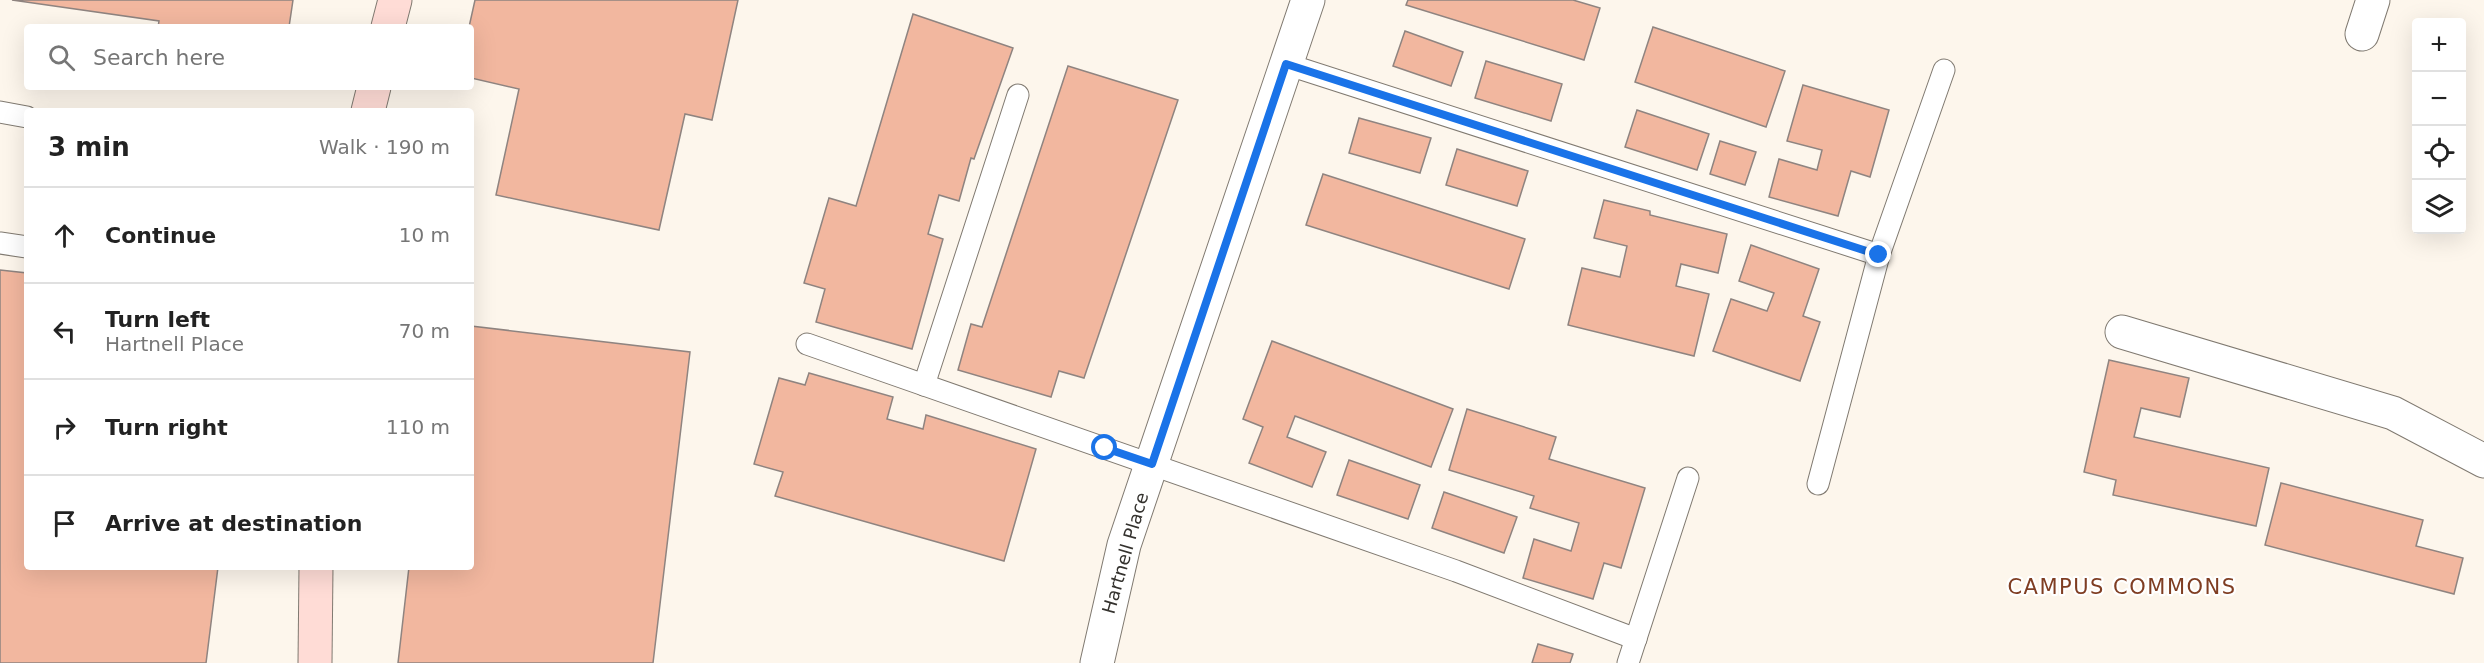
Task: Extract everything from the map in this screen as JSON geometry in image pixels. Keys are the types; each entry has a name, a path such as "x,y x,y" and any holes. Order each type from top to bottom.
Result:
{"street":[{"path":"389,24 395,0"},
{"name":"Hartnell Place","path":"1097,663 1124,545 1308,0"},
{"path":"2362,34 2373,0"},
{"path":"369,108 373,90"},
{"path":"2122,332 2393,413 2484,461"},
{"path":"315,663 316,570"}],"lane":[{"path":"1286,64 1879,255"},
{"path":"1818,484 1879,255 1944,70"},
{"path":"924,385 1018,94"},
{"path":"0,112 24,116"},
{"path":"0,243 24,247"},
{"path":"807,344 1445,567 1636,639"},
{"path":"1628,663 1688,478"}],"building":[{"path":"12,0 293,0 289,24 158,24 159,21"},
{"path":"475,0 738,0 712,120 685,114 659,230 496,195 519,89 474,79 474,24 470,24"},
{"path":"1408,0 1573,0 1600,8 1584,60 1406,5"},
{"path":"913,14 1013,48 974,159 971,158 959,201 939,195 928,234 943,239 912,349 816,322 825,289 804,283 829,198 856,206"},
{"path":"1653,27 1785,71 1766,127 1635,82"},
{"path":"1405,31 1463,52 1451,86 1393,66"},
{"path":"1486,61 1562,84 1551,121 1475,98"},
{"path":"1068,66 1178,100 1084,378 1059,371 1051,397 958,370 971,324 982,327"},
{"path":"1803,85 1889,110 1870,177 1851,171 1838,216 1769,197 1779,159 1817,170 1822,150 1787,141"},
{"path":"1637,110 1709,134 1697,170 1625,147"},
{"path":"1359,118 1431,138 1420,173 1349,153"},
{"path":"1720,141 1756,152 1745,185 1710,174"},
{"path":"1457,149 1528,171 1517,206 1446,185"},
{"path":"1323,174 1525,239 1509,289 1306,225"},
{"path":"1604,200 1650,211 1650,215 1727,234 1718,273 1681,264 1676,286 1709,294 1694,356 1568,325 1582,268 1620,277 1627,246 1594,238"},
{"path":"1751,245 1819,269 1803,316 1820,322 1800,381 1713,351 1731,299 1767,311 1774,293 1739,281"},
{"path":"0,270 24,273 24,570 218,570 206,663 0,663"},
{"path":"474,326 690,352 653,663 398,663 409,570 474,570"},
{"path":"1272,341 1453,409 1431,467 1295,416 1287,437 1326,452 1312,487 1249,463 1263,427 1243,419"},
{"path":"2109,360 2189,378 2180,417 2141,408 2134,437 2269,468 2256,526 2113,495 2116,480 2084,472"},
{"path":"809,373 893,397 887,419 923,429 926,415 1036,449 1004,561 775,496 783,472 754,464 779,378 805,385"},
{"path":"1467,409 1556,437 1549,459 1645,488 1621,568 1604,563 1593,599 1523,578 1534,539 1571,551 1579,523 1530,508 1534,496 1449,470"},
{"path":"1349,460 1420,485 1408,519 1337,495"},
{"path":"2281,483 2423,520 2416,546 2463,558 2454,594 2265,545"},
{"path":"1444,492 1517,517 1504,553 1432,528"},
{"path":"1538,644 1573,654 1570,663 1532,663"}],"district":[{"name":"CAMPUS COMMONS","path":"2122,587"}],"route":[{"path":"1105,448 1152,464 1286,64 1879,255"}]}
